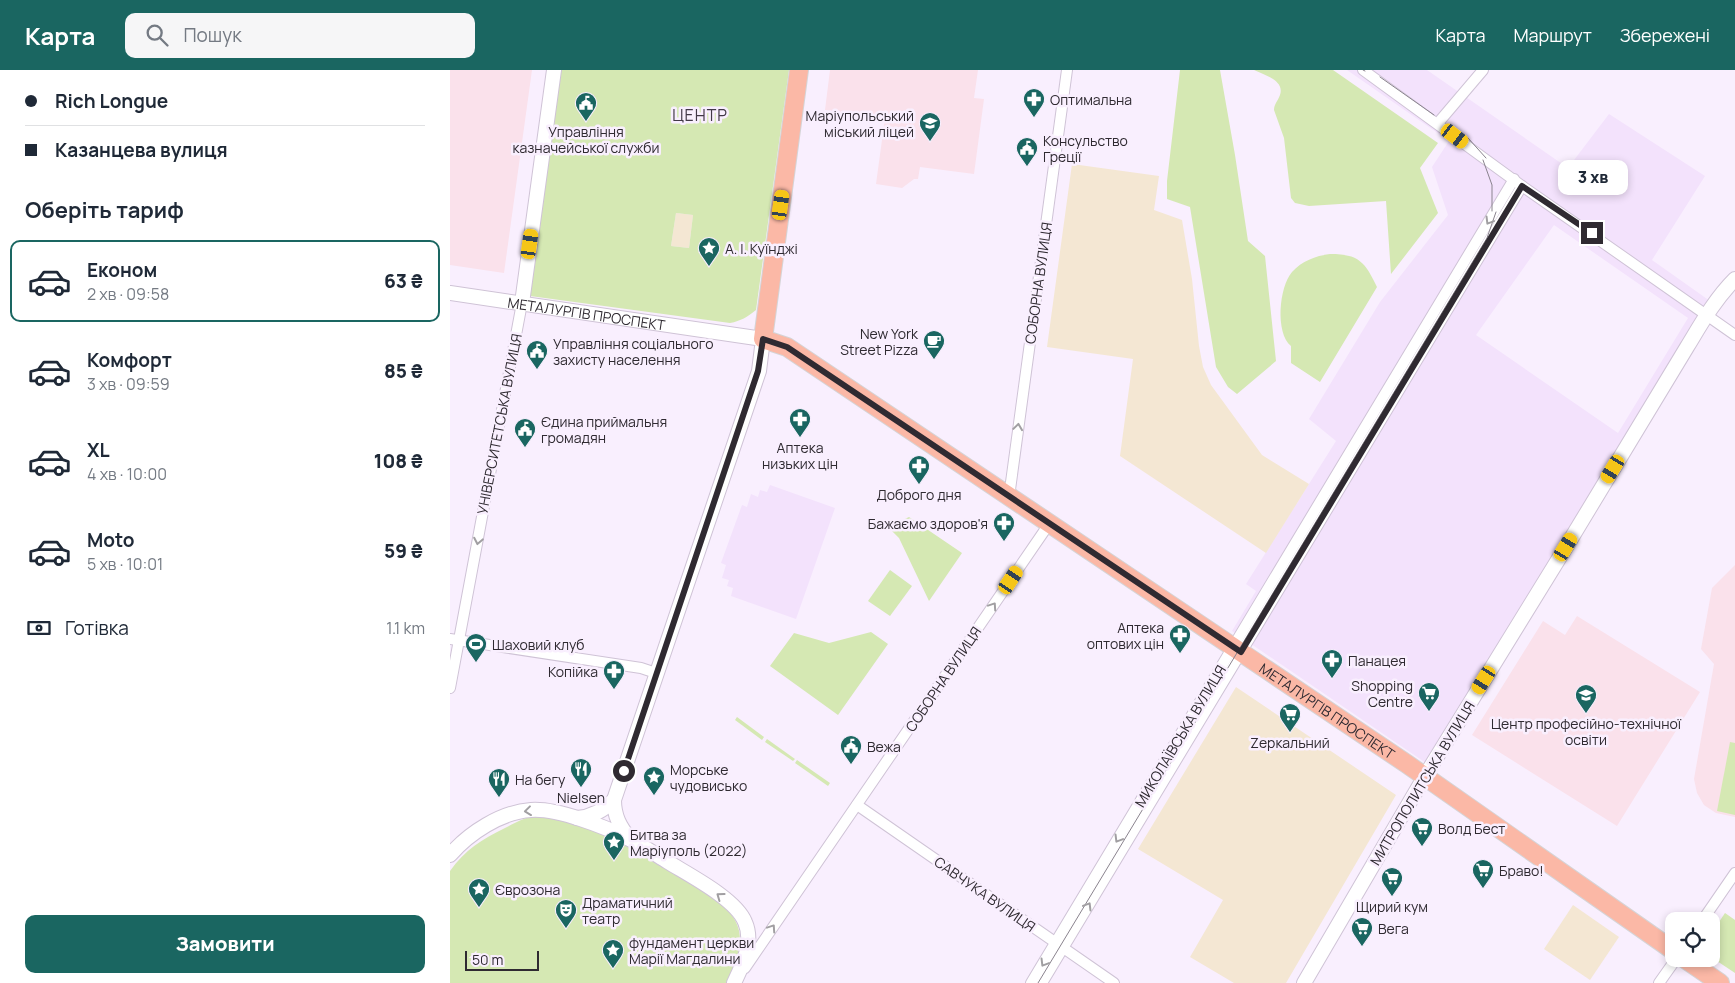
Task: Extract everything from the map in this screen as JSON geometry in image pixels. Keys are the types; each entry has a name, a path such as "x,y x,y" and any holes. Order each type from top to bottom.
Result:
{"highway":[{"path":"763,339 799,70"},
{"name":"МЕТАЛУРГІВ ПРОСПЕКТ","path":"763,339 787,347 1425,776 1665,945"},
{"path":"1697,967 1720,983"}],"main road":[{"name":"УНІВЕРСИТЕТСЬКА ВУЛИЦЯ","path":"522,303 554,70"},
{"name":"МИТРОПОЛИТСЬКА ВУЛИЦЯ","path":"1304,983 1425,776 1706,316 1722,293 1735,280"},
{"name":"МЕТАЛУРГІВ ПРОСПЕКТ","path":"450,293 763,339"},
{"path":"630,839 619,824 614,800 758,371 763,339"},
{"path":"576,818 594,815 602,811 614,800"},
{"path":"450,855 459,845 479,830 500,819 522,811 542,810 576,818 630,839 712,890 735,907 741,914 748,930 749,938 744,960 734,983"}],"street":[{"name":"СОБОРНА ВУЛИЦЯ","path":"1009,497 1067,70"},
{"path":"1438,123 1483,70"},
{"path":"1370,72 1518,183 1735,335"},
{"name":"МИКОЛАЇВСЬКА ВУЛИЦЯ","path":"1032,983 1059,945 1518,183"},
{"name":"УНІВЕРСИТЕТСЬКА ВУЛИЦЯ","path":"450,688 455,639 522,303"},
{"name":"СОБОРНА ВУЛИЦЯ","path":"734,983 1050,524"},
{"path":"455,639 641,668 656,673"},
{"name":"САВЧУКА ВУЛИЦЯ","path":"857,805 1114,983"},
{"path":"1708,912 1735,872"},
{"name":"МИКОЛАЇВСЬКА ВУЛИЦЯ","path":"1042,983 1059,945"},
{"path":"1659,983 1670,967"}],"shaded area":[{"path":"450,70 532,70 504,273 450,265"},
{"name":"Маріупольський міський ліцей","path":"830,70 978,70 974,98 984,99 974,174 920,167 918,179 914,179 902,188 876,184 885,118 825,110"},
{"path":"1347,70 1427,70 1568,168 1609,114 1705,176 1652,260 1710,301 1426,763 1232,631 1256,591 1246,584 1336,441 1309,419 1380,302 1448,215 1432,167 1449,141","holes":["1554,225 1688,318 1618,433 1476,335"]},
{"path":"1072,164 1159,176 1154,210 1182,220 1192,279 1199,346 1203,367 1211,385 1262,455 1309,484 1266,553 1120,456 1133,359 1047,347"},
{"path":"676,213 693,215 689,248 671,246"},
{"path":"770,485 835,508 796,619 731,596 733,588 727,586 729,580 722,578 726,565 721,563 742,505 747,507 751,494 758,497 760,490 767,492"},
{"path":"1735,565 1735,817 1716,813 1704,805 1697,793 1694,779 1714,664 1701,649 1712,588"},
{"name":"Центр професійно-технічної освіти","path":"1577,616 1700,692 1617,826 1472,735 1543,621 1565,635"},
{"path":"1236,687 1396,795 1286,983 1234,983 1190,957 1223,900 1138,849"},
{"path":"1573,905 1619,937 1590,980 1544,949"}],"green space":[{"path":"561,70 789,70 756,310 744,318 730,323 530,296","holes":["676,213 693,215 689,248 671,246"]},
{"path":"1180,70 1220,70 1248,241 1265,256 1276,361 1237,394 1228,387 1216,367 1190,207 1167,199 1167,181"},
{"path":"1254,70 1333,70 1438,143 1420,168 1438,213 1391,274 1386,201 1309,206 1295,203 1291,198 1284,138 1274,110 1281,90 1273,79"},
{"path":"1330,254 1340,254 1360,261 1369,271 1377,287 1320,382 1291,363 1291,346 1286,340 1283,331 1281,310 1284,288 1292,272 1309,260"},
{"path":"909,517 962,553 929,601 899,538 888,527"},
{"path":"890,570 912,586 890,616 868,601"},
{"path":"871,632 888,644 838,715 770,666 794,633 829,643"},
{"path":"737,717 764,737 762,740 735,720"},
{"path":"767,739 795,759 793,761 765,742"},
{"path":"1730,742 1735,743 1735,815 1717,811"},
{"path":"797,760 830,783 828,786 795,763"},
{"path":"534,816 565,822 617,841 681,876 719,901 732,914 739,930 740,938 738,953 726,983 450,983 450,871 468,851 481,841 519,821"},
{"path":"1725,913 1735,920 1735,973 1720,963 1720,920"}],"tram line":[{"path":"1380,77 1434,115"},
{"path":"1448,124 1468,138 1486,158"},
{"path":"1483,160 1492,185 1492,211"},
{"path":"1038,983 1487,238 1496,212"}],"place":[{"name":"Оптимальна","path":"1034,118"},
{"name":"Управління казначейської служби","path":"586,122"},
{"name":"Маріупольський міський ліцей","path":"930,142"},
{"name":"Консульство Греції","path":"1027,167"},
{"name":"А. І. Куїнджі","path":"709,267"},
{"name":"New York Street Pizza","path":"934,360"},
{"name":"Управління соціального захисту населення","path":"537,370"},
{"name":"Аптека низьких цін","path":"800,438"},
{"name":"Єдина приймальня громадян","path":"525,448"},
{"name":"Доброго дня","path":"919,485"},
{"name":"Бажаємо здоров'я","path":"1004,542"},
{"name":"Аптека оптових цін","path":"1180,654"},
{"name":"Шаховий клуб","path":"476,663"},
{"name":"Панацея","path":"1332,679"},
{"name":"Копійка","path":"614,690"},
{"name":"Shopping Centre","path":"1429,712"},
{"name":"Центр професійно-технічної освіти","path":"1586,714"},
{"name":"Zеркальний","path":"1290,733"},
{"name":"Вежа","path":"851,765"},
{"name":"Nielsen","path":"581,788"},
{"name":"Морське чудовисько","path":"654,796"},
{"name":"На бегу","path":"499,798"},
{"name":"Волд Бест","path":"1422,847"},
{"name":"Битва за Маріуполь (2022)","path":"614,861"},
{"name":"Браво!","path":"1483,889"},
{"name":"Щирий кум","path":"1392,897"},
{"name":"Єврозона","path":"479,908"},
{"name":"Драматичний театр","path":"566,929"},
{"name":"Вега","path":"1362,947"},
{"name":"фундамент церкви Марії Магдалини","path":"613,969"}],"district":[{"name":"ЦЕНТР","path":"700,115"}],"route":[{"path":"624,771 758,371 763,339 787,347 1241,652 1522,186 1592,233"}]}
